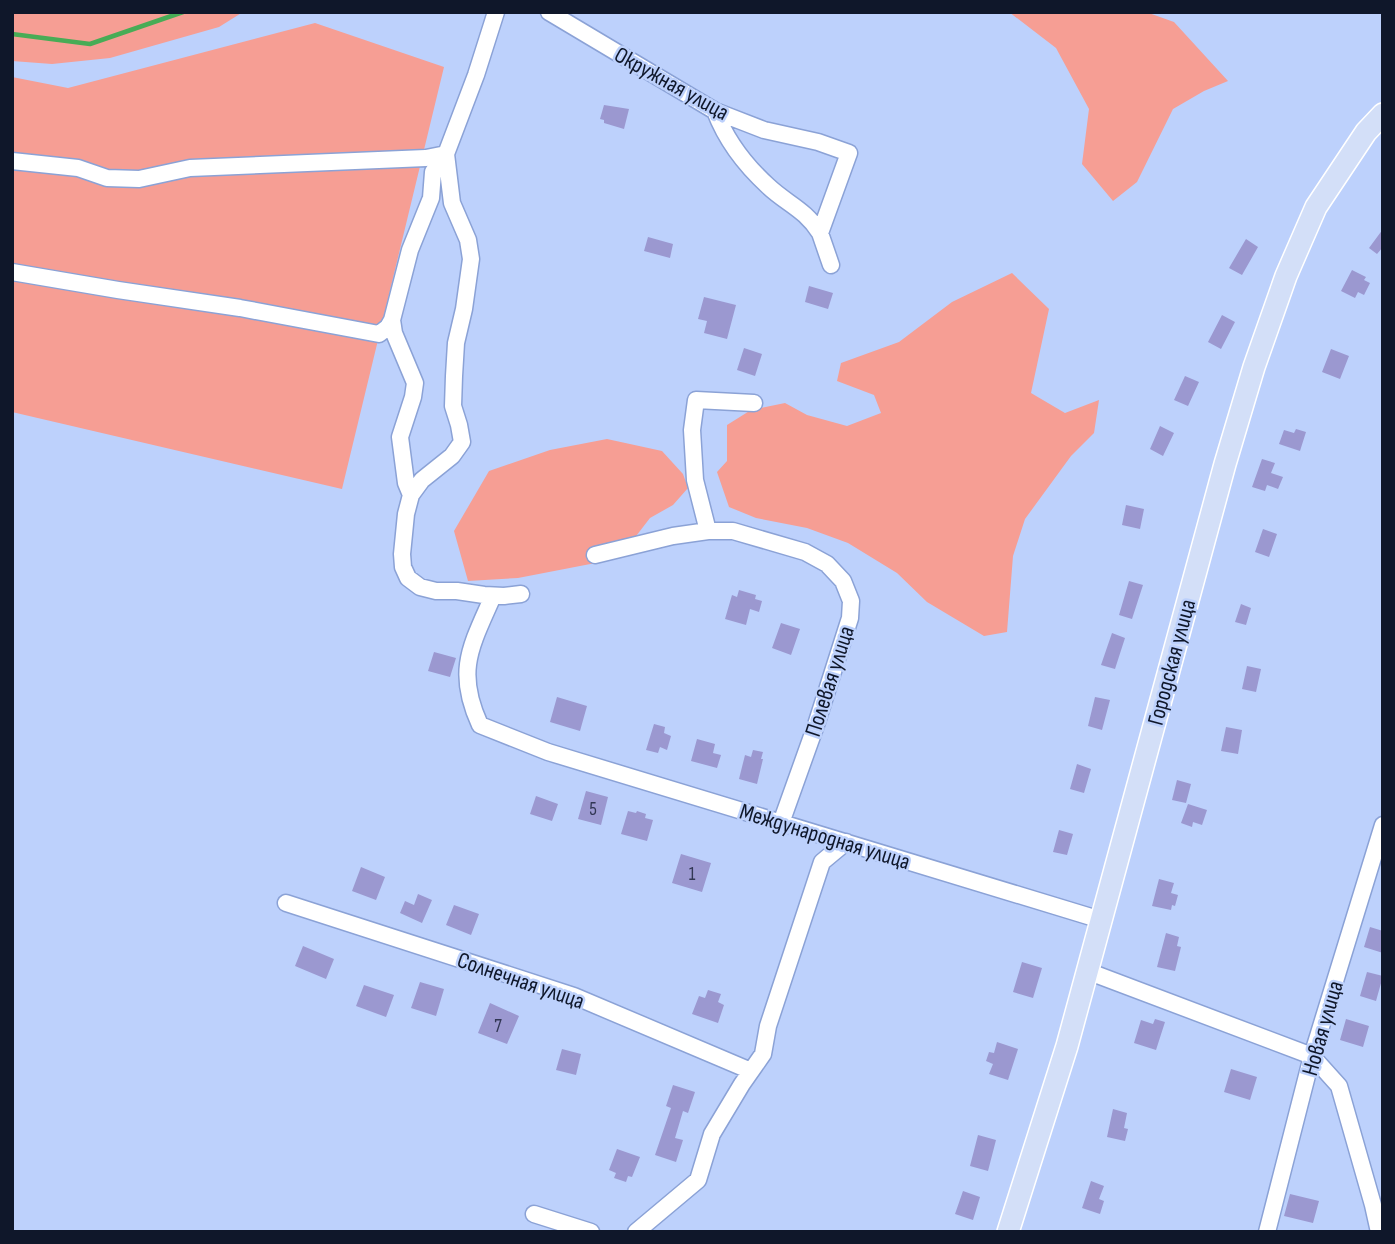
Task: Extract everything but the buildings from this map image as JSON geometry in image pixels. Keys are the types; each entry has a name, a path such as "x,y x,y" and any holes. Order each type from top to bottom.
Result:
{"main road":[{"name":"Городская улица","path":"1008,1232 1067,1046 1254,366 1286,276 1316,207 1366,132 1383,114"}],"street":[{"path":"12,272 240,308 379,334 392,320 410,250 431,198 433,172 446,154 496,12"},
{"name":"Окружная улица","path":"549,12 715,111 764,130 818,142 849,153 820,233"},
{"path":"715,111 722,130 734,149 768,187 812,220 820,233 831,264"},
{"path":"12,161 78,168 107,178 139,179 190,169 426,158 446,154"},
{"path":"446,154 452,203 468,240 471,259 454,365 453,406 462,442 453,456 422,480 411,495 406,514 403,567 408,578 420,587 436,591 493,596 521,594"},
{"path":"392,320 394,332 415,383 400,437 406,483 411,495"},
{"path":"708,531 695,480 692,430 696,400 754,403"},
{"name":"Полевая улица","path":"595,555 673,536 733,531 805,552 827,565 843,581 851,601 850,618 781,823"},
{"name":"Международная улица","path":"493,596 474,636 468,657 470,698 480,725 548,752 1101,920"},
{"name":"Новая улица","path":"1267,1232 1312,1056 1383,825"},
{"path":"636,1232 698,1180 712,1134 763,1054 768,1026 822,862 846,842"},
{"name":"Солнечная улица","path":"286,903 574,996 751,1071"},
{"path":"1087,971 1312,1056 1339,1086 1379,1205 1379,1232"},
{"path":"534,1214 591,1232"}],"shaded area":[{"path":"12,12 243,12 219,27 110,58 52,64 12,61"},
{"path":"1009,12 1146,12 1174,22 1228,81 1173,109 1137,182 1113,201 1082,164 1089,109 1056,48"},
{"path":"315,23 444,67 342,489 12,412 12,77 68,88"},
{"path":"1012,273 1049,309 1031,393 1065,413 1099,400 1094,433 1071,456 1025,519 1013,556 1007,632 984,636 927,602 897,573 848,543 807,528 756,518 729,507 717,472 727,461 727,425 751,410 785,403 807,415 847,426 881,413 874,395 837,381 841,363 899,342 952,302"},
{"path":"607,439 662,451 683,474 688,488 673,505 650,518 633,540 611,560 518,578 468,581 454,531 489,471 550,450"}],"waterway":[{"path":"12,34 90,44 183,12"}]}
